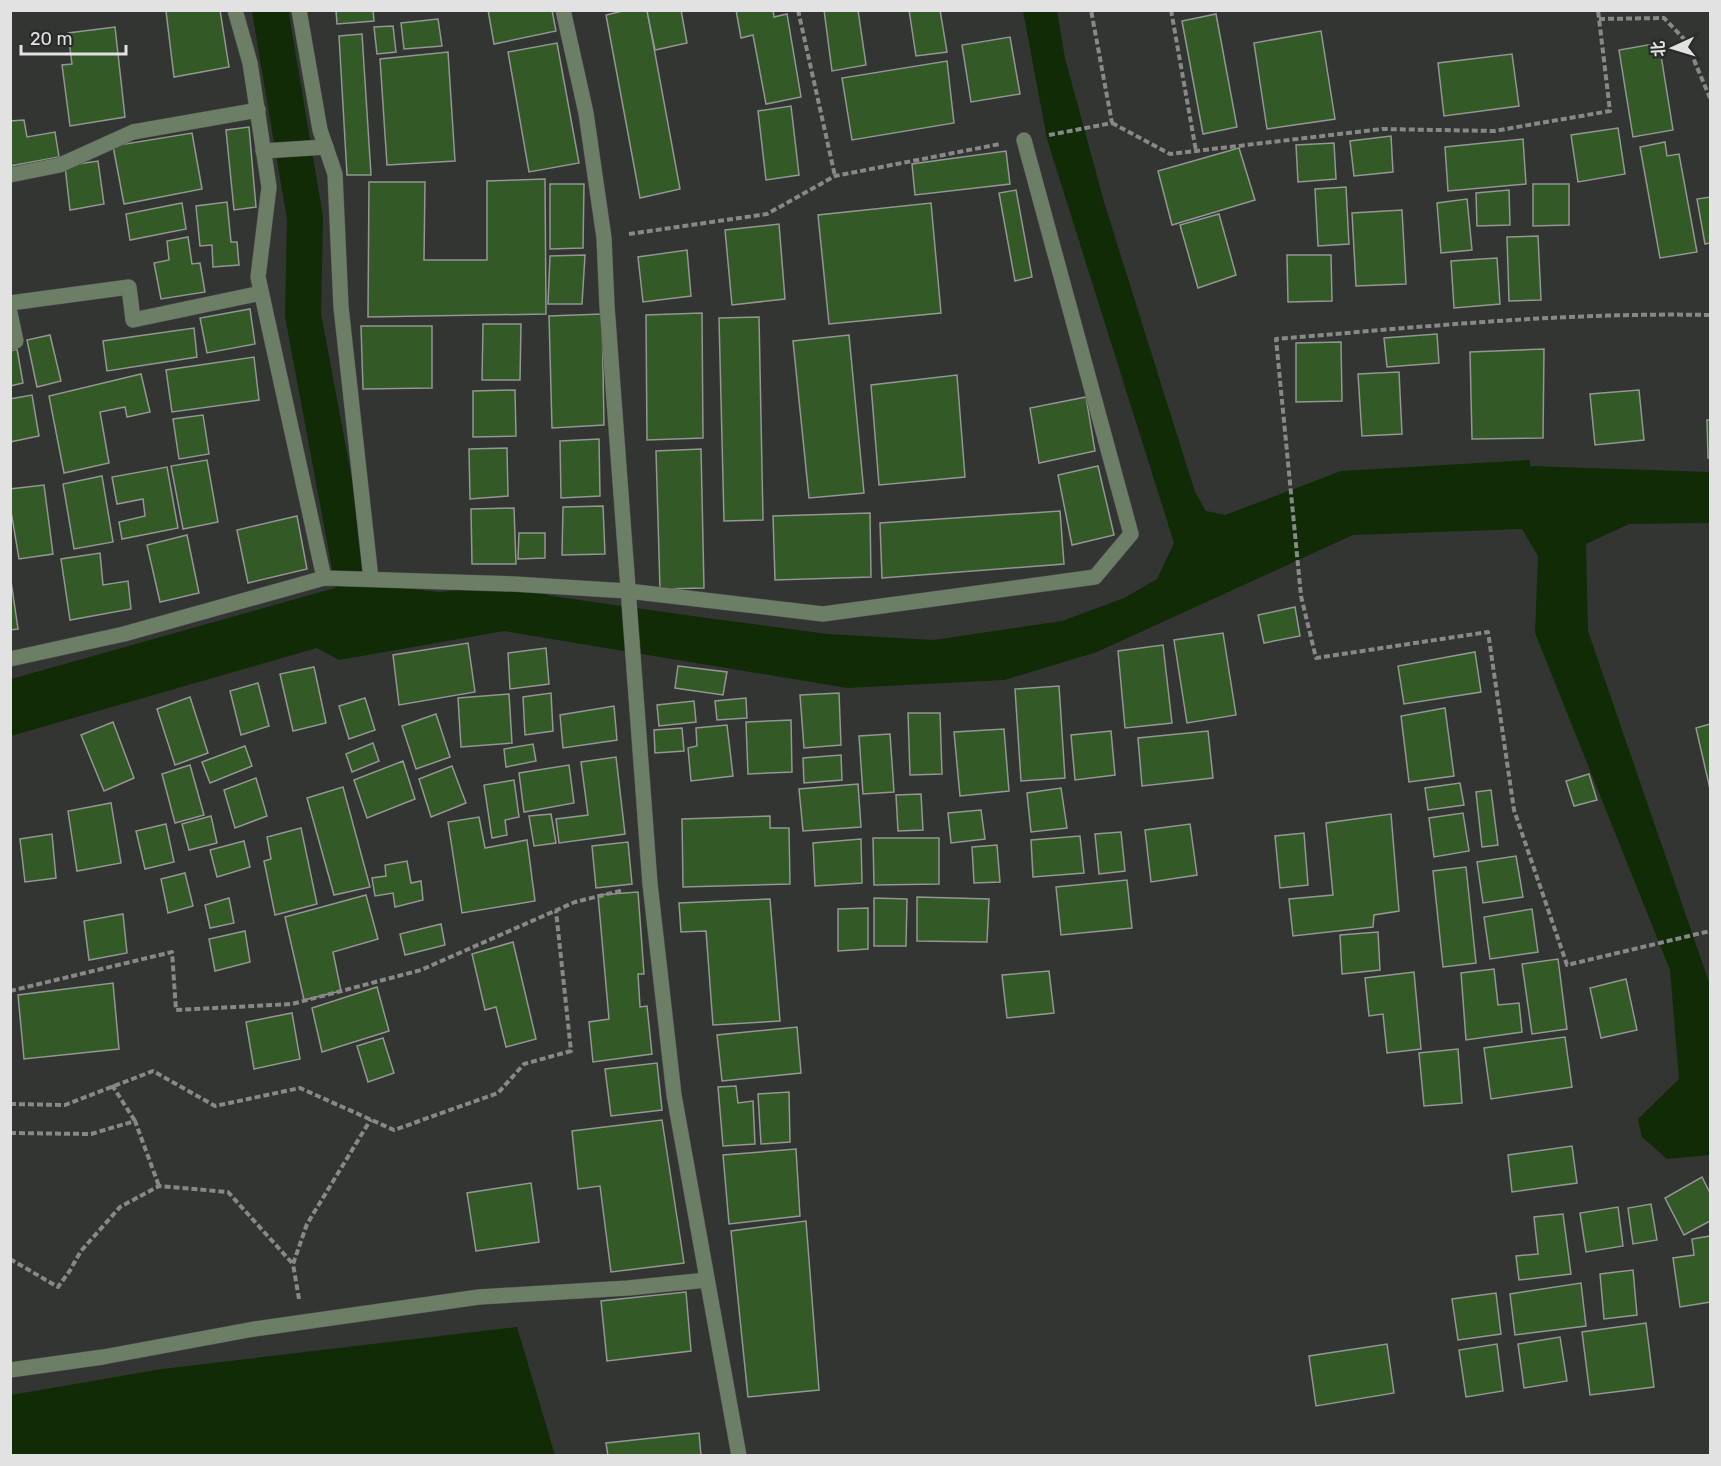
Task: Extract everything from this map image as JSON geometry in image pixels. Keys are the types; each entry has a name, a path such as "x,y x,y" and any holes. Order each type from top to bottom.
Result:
{"street":[{"path":"235,10 250,63 269,187 258,278 324,578"},
{"path":"299,10 320,130 335,174 341,307 371,579"},
{"path":"563,10 586,113 604,238 607,306 650,884 674,1095 739,1455"},
{"path":"10,174 60,165 133,132 258,110"},
{"path":"10,659 124,634 324,578 514,584 628,591 823,614 1095,577 1131,534 1024,140"},
{"path":"263,151 326,147"},
{"path":"10,303 129,287 133,320 261,293"},
{"path":"10,313 16,340 10,342"},
{"path":"10,1370 103,1357 254,1329 479,1298 707,1280"}],"path":[{"path":"798,10 835,176"},
{"path":"1091,10 1112,123"},
{"path":"1171,10 1196,151"},
{"path":"604,238 767,214 835,176 1112,123 1170,154 1382,129 1494,131 1610,111 1598,10"},
{"path":"1599,19 1664,18 1686,40 1710,98"},
{"path":"1710,315 1643,314 1457,324 1276,339 1301,597 1316,658 1488,632 1514,810 1567,965 1710,931"},
{"path":"10,991 171,952 176,1010 292,1004 421,970 575,902 650,884"},
{"path":"10,1104 65,1105 153,1071 215,1106 300,1088 394,1130 498,1093 524,1064 572,1051 556,911"},
{"path":"112,1085 135,1121 159,1186"},
{"path":"303,1322 293,1264 307,1224 371,1119"},
{"path":"10,1133 91,1134 135,1121"},
{"path":"10,1259 57,1287 81,1251 120,1207 159,1186 228,1192 293,1264"}],"shaded area":[{"path":"1023,11 1057,11 1065,58 1104,202 1195,492 1206,511 1225,515 1341,471 1530,460 1530,466 1710,472 1710,523 1629,524 1586,544 1588,631 1710,985 1710,1155 1667,1159 1642,1137 1638,1119 1679,1079 1670,970 1535,633 1538,556 1522,529 1353,535 1097,652 1004,680 847,688 504,631 339,660 317,648 11,736 11,679 353,583 440,592 514,584 551,596 707,618 828,634 933,640 1062,621 1124,598 1157,579 1174,543 1047,139"},
{"path":"517,1327 555,1455 11,1455 11,1395 162,1369"}],"building":[{"path":"220,10 229,67 174,77 166,11"},
{"path":"336,10 373,10 374,21 337,24"},
{"path":"488,10 552,10 556,31 494,44"},
{"path":"627,10 647,10 680,189 640,198 606,15"},
{"path":"681,10 687,43 655,50 647,11"},
{"path":"736,10 773,10 774,17 787,14 801,97 766,104 753,35 741,38"},
{"path":"824,10 858,10 866,65 832,71"},
{"path":"909,10 940,10 947,52 916,56"},
{"path":"1216,14 1237,127 1203,134 1182,21"},
{"path":"438,19 442,46 404,49 401,23"},
{"path":"393,26 396,52 377,54 374,27"},
{"path":"115,27 125,117 70,126 62,65 72,64 68,33"},
{"path":"1321,31 1335,119 1267,129 1254,43"},
{"path":"362,34 371,175 347,175 339,36"},
{"path":"1010,37 1020,94 971,102 962,45"},
{"path":"557,43 579,163 529,172 508,52"},
{"path":"1659,43 1673,130 1633,137 1619,50"},
{"path":"448,52 455,161 387,165 380,59"},
{"path":"1512,54 1519,106 1444,116 1438,63"},
{"path":"947,61 954,123 852,140 842,78"},
{"path":"791,106 799,175 766,180 758,111"},
{"path":"24,120 27,137 55,132 59,157 10,166 10,121"},
{"path":"249,127 256,207 234,210 226,130"},
{"path":"1618,128 1625,174 1578,182 1571,135"},
{"path":"192,133 202,189 124,204 113,146"},
{"path":"1391,136 1393,172 1354,176 1350,141"},
{"path":"1523,139 1526,184 1448,191 1445,147"},
{"path":"1665,142 1667,156 1679,154 1697,252 1660,258 1640,147"},
{"path":"1334,143 1336,179 1298,182 1296,145"},
{"path":"1239,148 1255,200 1172,225 1158,171"},
{"path":"1006,151 1010,184 915,195 912,164"},
{"path":"98,161 104,204 70,210 65,166"},
{"path":"545,179 546,314 368,317 369,182 425,182 424,260 487,260 487,181"},
{"path":"550,184 584,184 583,248 550,249"},
{"path":"1533,184 1569,184 1569,225 1533,226"},
{"path":"1346,187 1349,244 1318,246 1315,189"},
{"path":"1016,190 1032,277 1015,281 999,193"},
{"path":"1509,190 1510,225 1477,226 1476,193"},
{"path":"1710,197 1710,243 1705,244 1697,199"},
{"path":"1467,199 1472,250 1441,253 1437,203"},
{"path":"227,202 231,242 237,242 239,265 213,267 212,245 200,246 196,206"},
{"path":"182,203 186,229 130,240 126,214"},
{"path":"931,203 941,313 829,324 818,215"},
{"path":"1402,210 1406,284 1356,286 1352,213"},
{"path":"1219,214 1236,275 1198,288 1180,225"},
{"path":"779,224 785,299 732,305 725,230"},
{"path":"1538,236 1541,300 1509,301 1507,237"},
{"path":"188,237 192,264 200,263 205,292 161,299 154,263 169,260 167,241"},
{"path":"687,250 691,296 643,302 638,257"},
{"path":"585,255 582,304 548,304 550,256"},
{"path":"1287,255 1331,255 1332,301 1288,302"},
{"path":"1497,258 1500,304 1454,308 1451,261"},
{"path":"250,309 255,344 207,353 200,318"},
{"path":"702,313 703,438 647,440 646,315"},
{"path":"602,314 604,425 552,428 549,316"},
{"path":"759,317 763,520 724,521 719,318"},
{"path":"483,324 521,324 520,380 482,380"},
{"path":"361,326 432,326 432,388 363,389"},
{"path":"194,328 197,357 107,371 103,341"},
{"path":"1437,334 1439,363 1387,367 1384,338"},
{"path":"50,335 61,381 37,387 27,340"},
{"path":"849,335 864,493 809,498 793,341"},
{"path":"1341,342 1342,401 1296,402 1296,343"},
{"path":"17,349 23,383 10,386 10,351"},
{"path":"1544,349 1543,438 1472,439 1470,352"},
{"path":"254,357 259,400 172,412 166,370"},
{"path":"1399,372 1402,434 1362,436 1358,374"},
{"path":"141,374 150,412 127,417 125,407 100,412 109,463 64,473 49,396"},
{"path":"957,375 965,477 879,485 871,385"},
{"path":"515,390 516,436 473,437 473,391"},
{"path":"1639,390 1644,440 1595,445 1590,394"},
{"path":"32,395 39,436 10,442 10,399"},
{"path":"1086,397 1095,451 1039,463 1030,408"},
{"path":"203,415 209,454 179,459 173,419"},
{"path":"1707,420 1710,420 1710,458 1708,458"},
{"path":"599,439 600,496 561,498 560,441"},
{"path":"507,448 508,496 470,499 469,449"},
{"path":"701,449 704,588 660,589 656,451"},
{"path":"207,460 218,522 183,529 171,466"},
{"path":"1098,466 1114,535 1072,545 1058,475"},
{"path":"167,467 178,528 122,539 119,522 145,516 143,499 117,504 112,477"},
{"path":"102,476 113,542 74,549 63,484"},
{"path":"44,485 53,554 19,559 10,505 10,489"},
{"path":"603,506 605,554 562,555 563,507"},
{"path":"514,508 516,564 472,564 471,509"},
{"path":"1060,511 1064,564 882,578 880,523"},
{"path":"870,513 871,577 775,580 773,516"},
{"path":"297,516 307,569 248,583 237,530"},
{"path":"519,533 545,533 545,558 518,559"},
{"path":"187,535 199,593 160,602 147,545"},
{"path":"100,553 103,585 128,581 131,609 70,620 61,559"},
{"path":"10,574 18,629 10,630"},
{"path":"1295,607 1300,636 1264,643 1258,615"},
{"path":"1223,633 1236,715 1187,723 1174,640"},
{"path":"468,643 475,692 399,705 393,655"},
{"path":"1163,645 1172,723 1125,728 1118,651"},
{"path":"546,648 549,684 510,689 508,653"},
{"path":"1475,652 1481,692 1404,704 1398,666"},
{"path":"678,666 727,672 723,695 675,688"},
{"path":"314,667 326,723 293,731 280,674"},
{"path":"258,683 269,726 241,735 230,691"},
{"path":"1059,686 1065,778 1021,781 1015,689"},
{"path":"551,693 553,731 525,735 523,697"},
{"path":"839,693 841,745 804,748 800,695"},
{"path":"509,694 512,743 461,747 458,698"},
{"path":"190,697 208,753 175,765 157,709"},
{"path":"365,698 375,730 349,739 339,706"},
{"path":"746,698 747,718 717,720 715,701"},
{"path":"694,701 696,722 659,726 657,705"},
{"path":"614,706 617,740 563,748 560,715"},
{"path":"1445,708 1454,776 1409,782 1401,716"},
{"path":"908,713 940,713 942,774 910,775"},
{"path":"436,714 450,757 416,769 402,726"},
{"path":"791,720 792,772 748,774 746,722"},
{"path":"113,722 134,778 104,791 81,735"},
{"path":"1710,724 1710,789 1696,728"},
{"path":"727,725 733,776 691,781 688,748 697,746 696,728"},
{"path":"682,728 684,751 655,753 654,730"},
{"path":"1004,729 1009,791 960,796 954,732"},
{"path":"1111,731 1115,775 1075,780 1071,735"},
{"path":"1208,731 1213,778 1142,786 1138,738"},
{"path":"890,734 894,792 863,794 859,736"},
{"path":"373,743 379,761 352,772 346,754"},
{"path":"533,744 536,761 506,767 504,749"},
{"path":"245,746 252,766 210,783 202,762"},
{"path":"841,755 842,780 804,783 803,758"},
{"path":"616,757 625,834 559,843 556,819 588,815 581,762"},
{"path":"403,761 415,799 367,818 354,780"},
{"path":"190,765 204,815 175,823 162,774"},
{"path":"569,765 574,803 524,812 519,773"},
{"path":"452,766 466,803 431,817 419,779"},
{"path":"1589,774 1597,800 1574,806 1566,781"},
{"path":"256,778 267,816 235,828 224,790"},
{"path":"514,780 519,817 505,820 507,835 492,838 484,785"},
{"path":"1460,783 1464,805 1428,810 1425,788"},
{"path":"858,784 861,827 803,831 799,789"},
{"path":"343,787 370,887 334,895 307,798"},
{"path":"1061,788 1067,828 1031,832 1027,793"},
{"path":"1491,790 1498,845 1482,847 1476,792"},
{"path":"921,794 923,830 898,831 896,795"},
{"path":"111,803 121,863 77,871 68,811"},
{"path":"981,810 985,839 951,843 948,813"},
{"path":"1463,813 1469,851 1434,857 1429,818"},
{"path":"551,814 556,843 534,846 529,816"},
{"path":"1391,814 1399,911 1374,915 1373,927 1293,936 1289,899 1333,895 1326,823"},
{"path":"211,816 217,843 189,850 182,824"},
{"path":"770,816 770,828 789,828 790,884 683,887 682,819"},
{"path":"479,817 485,848 527,840 535,901 462,913 448,822"},
{"path":"166,824 174,862 145,869 136,831"},
{"path":"1190,824 1197,875 1151,882 1145,830"},
{"path":"301,828 317,904 275,915 264,861 271,859 267,837"},
{"path":"1121,832 1125,871 1099,874 1095,834"},
{"path":"1304,833 1308,885 1280,888 1275,836"},
{"path":"52,834 56,878 25,882 20,839"},
{"path":"1080,836 1084,873 1033,877 1031,840"},
{"path":"873,838 939,838 939,884 874,885"},
{"path":"861,839 862,883 815,886 813,843"},
{"path":"244,841 250,867 217,877 210,850"},
{"path":"628,842 632,884 596,888 592,846"},
{"path":"997,845 1000,882 974,883 972,847"},
{"path":"1516,856 1523,897 1483,903 1477,862"},
{"path":"407,861 411,883 421,881 423,900 395,907 393,893 375,896 372,878 386,876 385,865"},
{"path":"1466,867 1476,963 1443,967 1433,871"},
{"path":"185,873 193,906 168,913 161,879"},
{"path":"1127,880 1132,928 1061,935 1056,887"},
{"path":"638,892 644,974 638,974 640,1007 647,1006 652,1054 593,1062 589,1022 609,1019 598,895"},
{"path":"366,895 378,939 333,952 341,991 304,1000 285,917"},
{"path":"917,897 989,899 987,942 917,941"},
{"path":"229,898 234,923 210,928 205,905"},
{"path":"874,898 907,899 906,946 874,946"},
{"path":"770,899 780,1021 713,1025 706,931 681,932 679,903"},
{"path":"868,908 868,949 838,951 838,909"},
{"path":"1532,909 1538,952 1490,959 1484,917"},
{"path":"123,914 127,953 89,960 84,921"},
{"path":"441,924 445,945 405,955 400,934"},
{"path":"245,931 250,962 215,971 209,939"},
{"path":"1378,932 1380,970 1342,974 1340,935"},
{"path":"513,942 536,1039 506,1047 496,1007 485,1010 472,954"},
{"path":"1558,959 1567,1029 1532,1034 1522,964"},
{"path":"1494,969 1498,1005 1519,1003 1522,1032 1466,1040 1461,973"},
{"path":"1049,971 1054,1013 1007,1018 1002,975"},
{"path":"1414,972 1421,1049 1387,1053 1383,1014 1369,1016 1365,978"},
{"path":"1626,979 1637,1030 1601,1038 1590,988"},
{"path":"113,983 119,1049 24,1059 18,995"},
{"path":"377,987 389,1031 322,1052 312,1008"},
{"path":"292,1013 300,1059 254,1069 246,1022"},
{"path":"797,1027 801,1073 722,1081 717,1035"},
{"path":"1565,1037 1572,1087 1491,1099 1484,1048"},
{"path":"383,1038 394,1073 368,1082 357,1046"},
{"path":"1458,1049 1462,1103 1424,1106 1419,1053"},
{"path":"657,1063 662,1110 611,1116 605,1069"},
{"path":"736,1086 738,1103 753,1101 755,1144 723,1146 718,1087"},
{"path":"789,1092 790,1142 761,1144 758,1094"},
{"path":"662,1120 684,1263 611,1272 600,1186 578,1189 572,1131"},
{"path":"1572,1146 1577,1183 1512,1192 1508,1155"},
{"path":"796,1149 800,1216 729,1224 723,1155"},
{"path":"1702,1177 1710,1193 1710,1221 1684,1235 1665,1198"},
{"path":"531,1183 539,1242 476,1251 467,1193"},
{"path":"1651,1204 1657,1240 1633,1244 1628,1208"},
{"path":"1618,1207 1623,1246 1586,1252 1580,1213"},
{"path":"1563,1214 1571,1274 1519,1280 1516,1256 1538,1254 1534,1217"},
{"path":"806,1221 819,1390 748,1397 731,1231"},
{"path":"1710,1236 1710,1302 1680,1307 1673,1258 1694,1255 1692,1239"},
{"path":"1633,1270 1637,1315 1604,1319 1600,1274"},
{"path":"1581,1283 1586,1326 1515,1335 1510,1294"},
{"path":"686,1292 691,1351 607,1361 601,1301"},
{"path":"1496,1293 1501,1334 1458,1340 1452,1299"},
{"path":"1646,1323 1654,1387 1590,1395 1582,1332"},
{"path":"1560,1337 1567,1381 1524,1388 1518,1344"},
{"path":"1387,1344 1394,1393 1316,1406 1309,1356"},
{"path":"1497,1344 1503,1391 1466,1397 1459,1350"},
{"path":"699,1433 701,1456 608,1456 606,1443"}],"waterway":[{"path":"270,10 305,218 303,315 353,583"}]}
